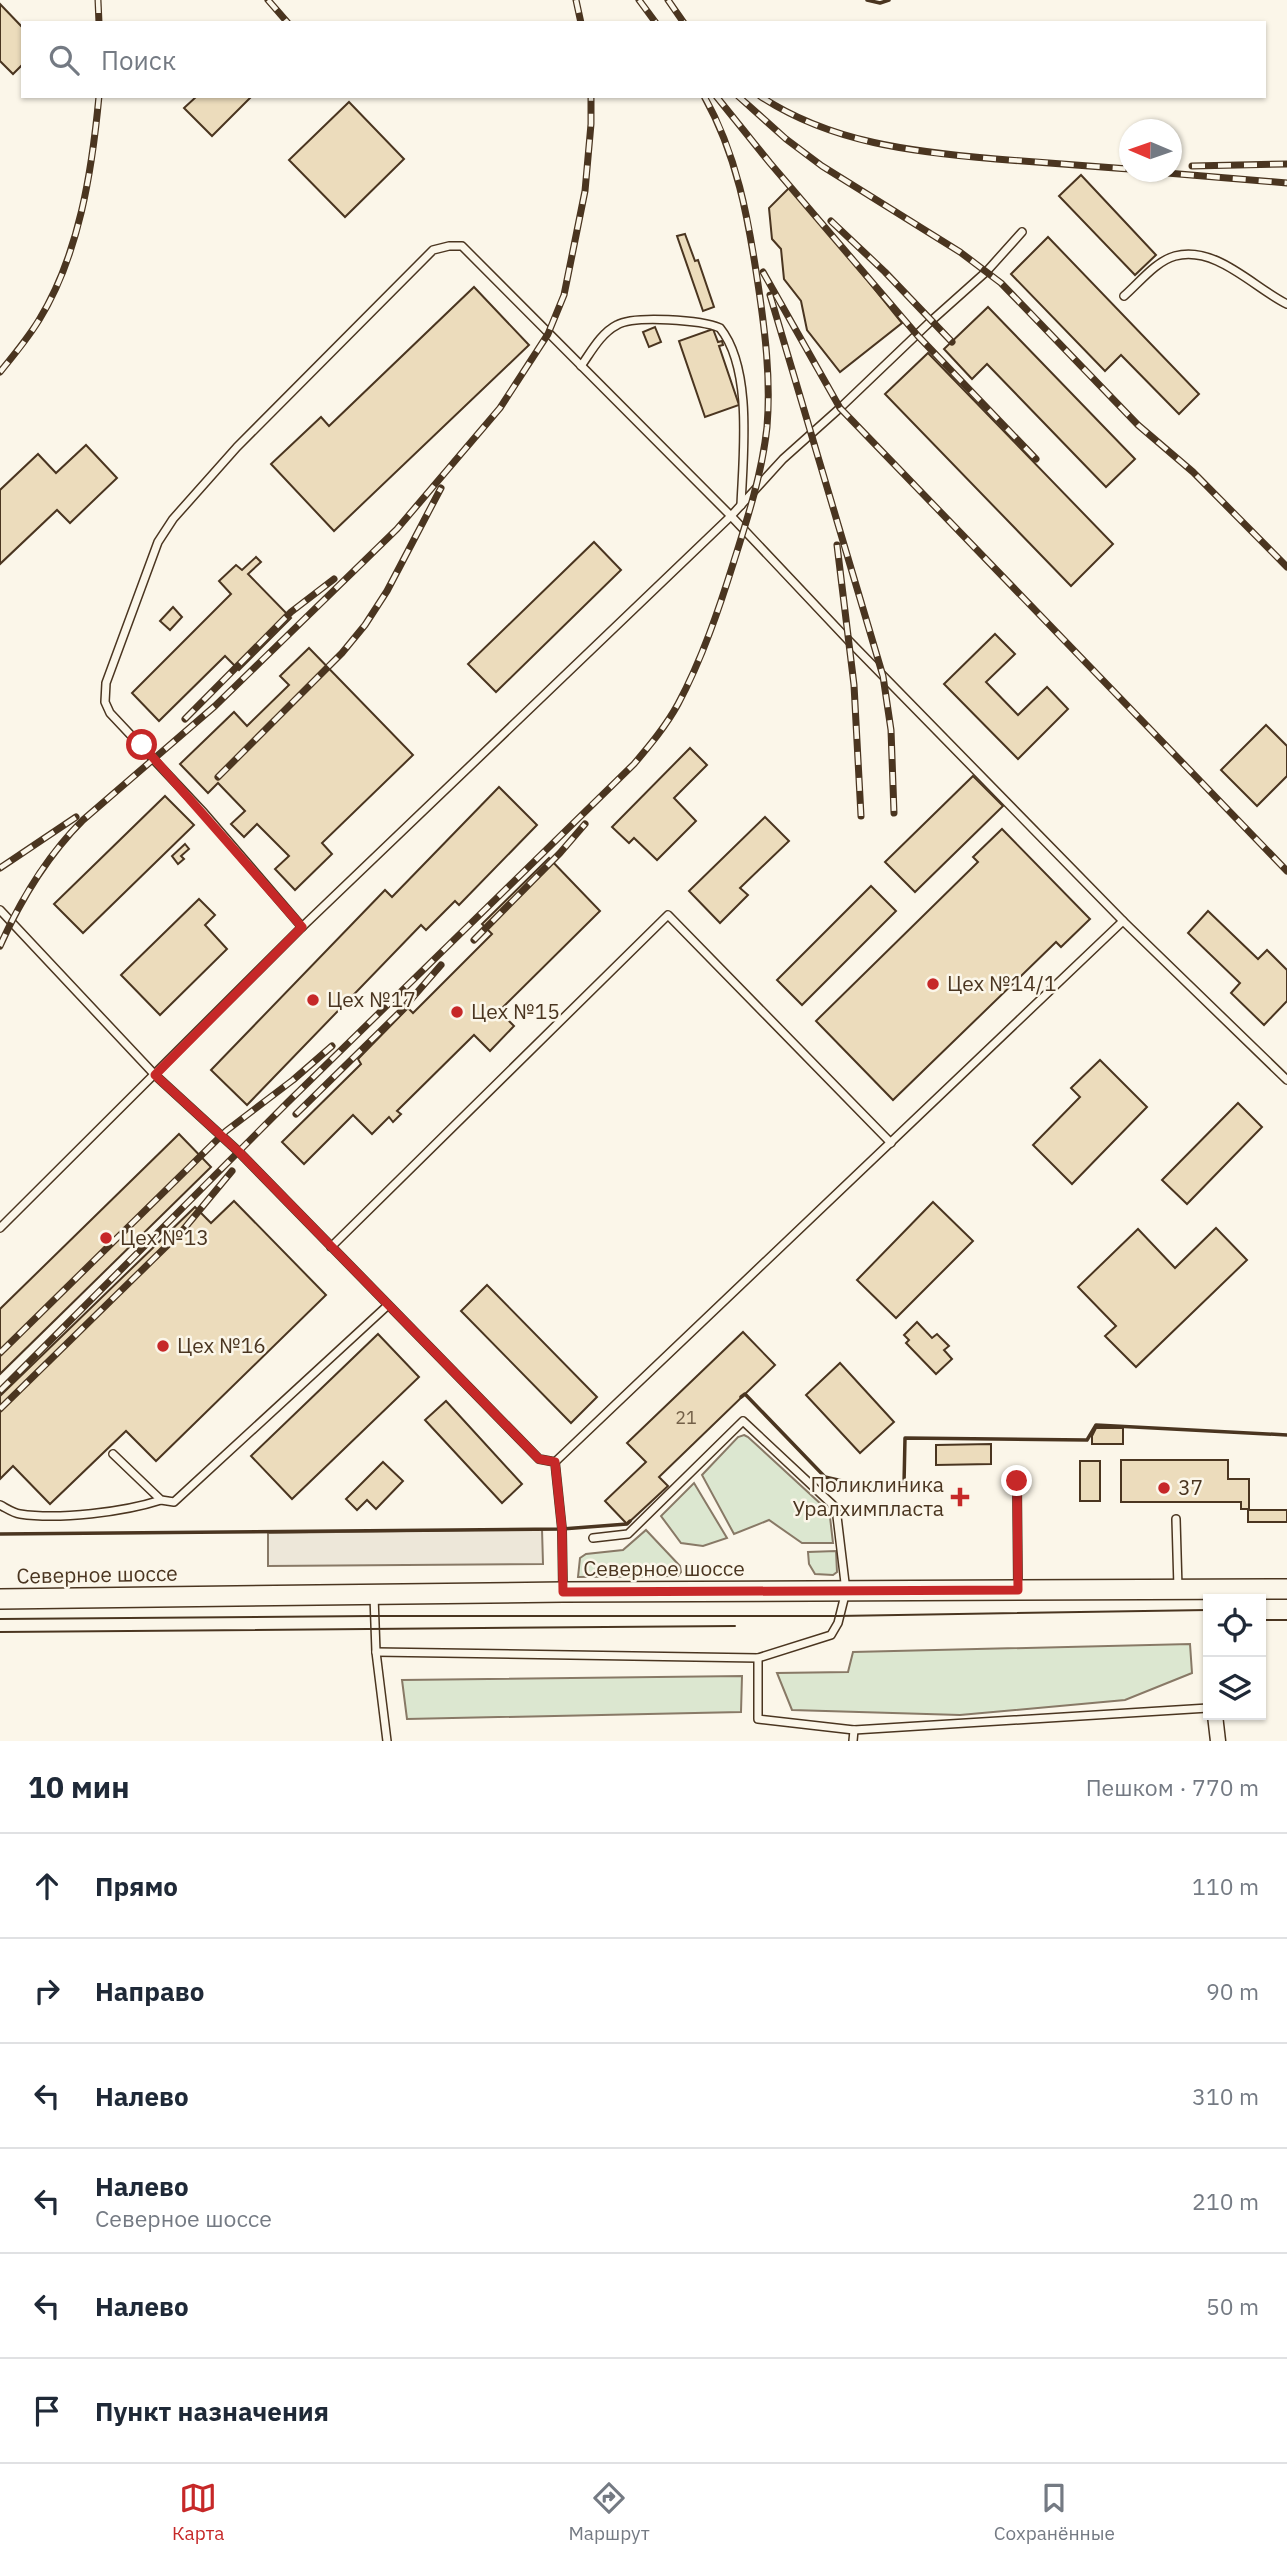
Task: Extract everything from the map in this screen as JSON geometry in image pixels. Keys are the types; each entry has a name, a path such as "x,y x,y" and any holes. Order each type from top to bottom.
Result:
{"main road":[{"name":"Северное шоссе","path":"0,1599 563,1592 1178,1589 1208,1594"},
{"name":"Северное шоссе","path":"1226,1594 1287,1589"}],"street":[{"path":"1216,1720 1218,1741"}],"lane":[{"path":"0,1228 302,927 731,516 783,459 987,271 1022,232"},
{"path":"302,927 204,813 107,708 106,683 158,542 173,519 237,447 433,250 462,246 731,516 1123,921 1287,1080"},
{"path":"1124,296 1174,256 1196,254 1237,271 1287,304"},
{"path":"581,366 609,330 628,321 666,319 720,328 733,354 743,397 741,505"},
{"path":"0,910 155,1075 239,1152 539,1459 555,1462"},
{"path":"331,1247 668,915 891,1143"},
{"path":"555,1462 1123,921"},
{"path":"0,1505 18,1514 65,1516 142,1506 161,1500 174,1502 387,1306"},
{"path":"376,1652 758,1658 831,1635 838,1623 846,1591 835,1508 743,1421 628,1534 593,1538"},
{"path":"113,1454 161,1500"},
{"path":"555,1462 562,1529 563,1592"},
{"path":"1017,1481 1018,1590"},
{"path":"1176,1519 1178,1589"},
{"path":"374,1595 376,1652 387,1741"},
{"path":"758,1658 758,1718 854,1730 1203,1708"},
{"path":"853,1741 854,1730"}],"green space":[{"path":"744,1435 823,1506 830,1517 833,1543 802,1543 769,1520 734,1534 702,1475 738,1437"},
{"path":"694,1483 727,1538 703,1546 681,1543 661,1516"},
{"path":"646,1530 680,1566 681,1572 678,1576 578,1577 580,1558 586,1554 623,1550"},
{"path":"836,1551 837,1572 833,1575 815,1574 809,1564 808,1552"},
{"path":"1190,1644 1192,1673 1125,1700 960,1715 792,1710 777,1673 848,1672 853,1652"},
{"path":"742,1676 741,1712 407,1719 402,1680"}],"shaded area":[{"path":"542,1529 543,1564 268,1566 268,1533"}],"building":[{"path":"0,4 21,26 21,66 13,74 0,61"},
{"path":"195,98 250,98 212,136 184,108"},
{"path":"349,102 404,159 345,217 289,160"},
{"path":"1081,175 1156,255 1135,275 1059,196"},
{"path":"791,186 902,323 840,372 807,330 801,301 784,279 781,249 772,239 769,208"},
{"path":"685,234 695,261 698,260 714,307 703,311 677,236"},
{"path":"1048,237 1199,394 1179,414 1121,355 1105,371 1011,274"},
{"path":"474,287 529,345 334,531 271,464 321,417 329,426"},
{"path":"988,307 1135,459 1106,487 987,364 972,379 944,349"},
{"path":"655,327 661,342 649,347 643,332"},
{"path":"713,329 718,342 722,341 723,345 719,346 739,405 705,417 679,341"},
{"path":"928,353 1113,544 1071,586 885,394"},
{"path":"86,445 117,478 70,523 57,510 0,564 0,490 38,454 56,473"},
{"path":"594,542 621,570 496,692 468,664"},
{"path":"256,557 261,562 248,574 291,618 239,670 225,656 159,721 132,693 231,594 219,581 236,565 242,570"},
{"path":"173,607 182,617 170,630 160,621"},
{"path":"995,634 1015,654 986,682 1018,715 1047,687 1068,709 1018,759 944,684"},
{"path":"309,648 413,755 322,843 332,854 295,890 275,869 289,856 257,824 244,837 231,824 245,811 218,783 208,793 180,764 234,712 247,726 289,685 280,676"},
{"path":"1266,725 1287,746 1287,776 1257,806 1221,770"},
{"path":"690,748 707,765 674,798 696,821 657,860 634,838 629,843 612,827"},
{"path":"973,776 1003,806 915,892 885,862"},
{"name":"Цех №17","path":"499,787 537,825 459,905 455,901 426,930 421,925 247,1105 211,1070 385,890 392,897"},
{"path":"165,796 194,825 83,933 54,904"},
{"path":"765,817 789,841 740,888 748,895 720,923 689,891"},
{"name":"Цех №14/1","path":"1002,829 1090,919 1061,947 1056,942 893,1100 816,1021 978,862 973,857"},
{"path":"185,844 189,849 181,856 184,859 178,864 172,856"},
{"name":"Цех №15","path":"549,858 600,911 499,1011 514,1026 490,1051 474,1035 397,1111 401,1114 393,1122 389,1117 372,1134 353,1115 304,1164 282,1142 361,1064 358,1059 408,1008 413,1013 492,934 482,924"},
{"path":"871,886 896,911 802,1005 777,980"},
{"path":"199,899 215,915 205,925 227,949 160,1015 121,975"},
{"path":"1208,911 1258,959 1267,950 1287,970 1287,1001 1264,1025 1231,993 1240,983 1188,933"},
{"path":"1100,1060 1147,1107 1072,1184 1033,1145 1080,1097 1071,1088"},
{"path":"1238,1103 1262,1127 1187,1204 1162,1180"},
{"name":"Цех №13","path":"179,1134 211,1167 0,1374 0,1309"},
{"name":"Цех №16","path":"234,1201 326,1295 156,1461 126,1431 50,1504 13,1466 0,1479 0,1396 195,1207 211,1223"},
{"path":"933,1202 973,1241 896,1318 857,1280"},
{"path":"1216,1228 1247,1260 1136,1367 1105,1336 1116,1326 1078,1287 1138,1229 1175,1268"},
{"path":"487,1285 597,1397 571,1423 461,1311"},
{"path":"917,1322 932,1338 937,1334 949,1346 944,1350 952,1359 936,1374 906,1343 909,1340 904,1335"},
{"path":"743,1332 775,1365 659,1477 668,1486 627,1524 605,1501 646,1462 627,1443"},
{"path":"378,1334 419,1377 292,1499 251,1456"},
{"path":"840,1363 894,1422 860,1453 806,1395"},
{"path":"446,1401 522,1484 502,1503 425,1420"},
{"path":"1096,1428 1123,1428 1123,1444 1092,1444"},
{"path":"991,1444 991,1464 936,1465 936,1445"},
{"path":"1121,1460 1228,1460 1228,1479 1249,1479 1249,1509 1241,1509 1241,1502 1121,1502"},
{"path":"1080,1461 1100,1461 1100,1501 1080,1501"},
{"path":"383,1462 403,1481 376,1509 367,1500 357,1510 346,1499"},
{"path":"1248,1510 1287,1510 1287,1522 1248,1522"}],"tram line":[{"path":"0,1619 838,1616 1203,1610"},
{"path":"1266,1620 1287,1620"},
{"path":"0,1632 735,1626"}],"railway":[{"path":"98,0 99,21"},
{"path":"268,0 286,21"},
{"path":"576,0 581,21"},
{"path":"639,0 655,21"},
{"path":"668,0 683,21"},
{"path":"0,372 39,320 64,268 74,240 87,183 99,98"},
{"path":"0,946 36,879 58,848 83,820 215,706 397,529 500,408 548,334 564,295 585,191 591,98"},
{"path":"0,1391 287,1103 634,764 678,704 709,634 744,528 762,461 768,409 765,337 745,211 725,141 705,98"},
{"path":"718,98 918,336 1036,459"},
{"path":"740,98 786,139 822,166 960,252 1001,283 1138,425 1193,472 1287,567"},
{"path":"763,98 815,125 844,135 904,148 965,156 1119,168"},
{"path":"1192,166 1287,164"},
{"path":"1182,174 1287,183"},
{"path":"831,221 885,272 952,342"},
{"path":"763,272 840,408 1287,871"},
{"path":"770,295 883,676 891,730 894,813"},
{"path":"218,777 342,653 365,625 387,591 441,488"},
{"path":"837,545 854,685 861,816"},
{"path":"185,719 291,612 334,579"},
{"path":"0,868 76,817"},
{"path":"474,940 585,824"},
{"path":"296,1114 400,1012 441,965"},
{"path":"0,1353 226,1131 293,1080 332,1046"},
{"path":"0,1409 183,1230 232,1171"}],"wall":[{"path":"867,0 880,3 889,0"},
{"path":"741,1397 745,1394 825,1477 851,1483 904,1484 905,1438 1087,1440 1096,1425 1287,1435"},
{"path":"0,1534 562,1529 627,1524 630,1521"}],"place":[{"name":"Цех №14/1","path":"933,984"},
{"name":"Цех №17","path":"313,1000"},
{"name":"Цех №15","path":"457,1012"},
{"name":"Цех №13","path":"106,1238"},
{"name":"Цех №16","path":"163,1346"},
{"name":"37","path":"1164,1488"},
{"name":"Поликлиника Уралхимпласта","path":"960,1497"}],"route":[{"path":"142,745 302,927 155,1075 239,1152 539,1459 555,1462 562,1529 563,1592 1018,1590 1017,1481"}]}
